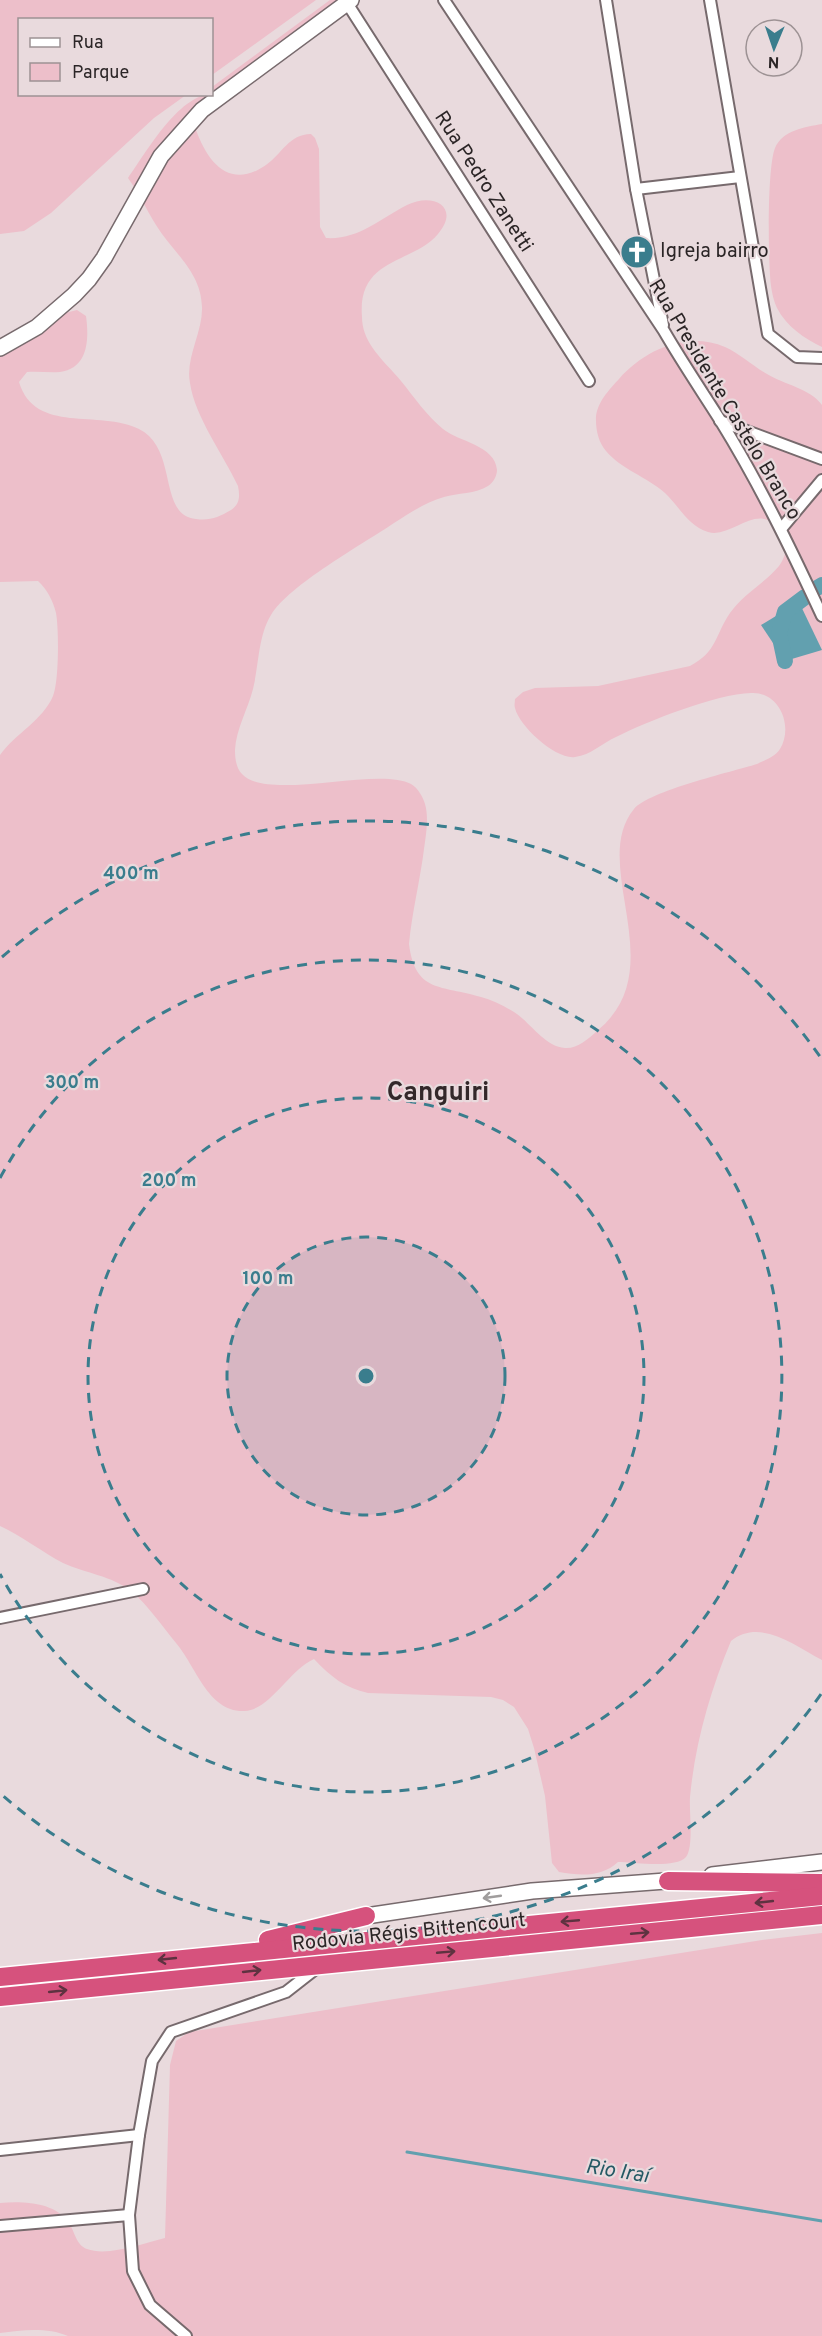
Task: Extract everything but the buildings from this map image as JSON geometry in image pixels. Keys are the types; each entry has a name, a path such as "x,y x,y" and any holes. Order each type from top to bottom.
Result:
{"highway":[{"path":"668,1881 822,1883"},
{"name":"Rodovia Régis Bittencourt","path":"0,1977 822,1896"},
{"name":"Rodovia Régis Bittencourt","path":"0,1997 822,1915"},
{"path":"217,1954 366,1917"}],"main road":[{"path":"0,348 37,327 89,279 104,258 161,156 202,110 349,2"},
{"path":"366,1917 531,1891 668,1881 822,1862"}],"street":[{"name":"Rua Presidente Castelo Branco","path":"444,0 664,331 690,377 720,421 781,529 822,616"},
{"path":"606,0 636,189 664,331"},
{"path":"710,0 768,334 797,357 822,358"},
{"name":"Rua Pedro Zanetti","path":"349,2 589,381"},
{"path":"636,189 741,177"},
{"path":"720,421 822,459"},
{"path":"781,529 822,480"},
{"path":"0,1618 142,1589"},
{"path":"186,2336 150,2305 133,2271 129,2215 138,2135 152,2061 171,2031 286,1992 321,1964"},
{"path":"0,2150 138,2135"},
{"path":"0,2226 129,2215"}],"green space":[{"path":"0,0 316,0 213,74 213,18 18,18 18,96 185,96 154,118 51,213 24,231 0,234"},
{"path":"330,0 344,0 218,105 196,130 214,162 231,174 242,175 253,172 272,161 286,145 297,137 311,134 319,149 320,227 326,238 338,238 359,232 417,201 434,201 441,204 447,216 438,234 427,244 377,272 368,283 363,297 363,325 366,336 375,351 432,418 443,429 483,449 495,462 497,470 492,483 488,486 472,492 437,499 424,505 310,578 280,603 271,615 264,632 253,689 238,734 235,750 237,766 242,774 255,782 274,785 374,779 395,780 411,784 418,790 425,804 427,826 409,944 417,971 424,979 442,988 481,997 502,1005 520,1016 544,1039 558,1047 574,1047 597,1031 619,1006 629,978 630,948 620,858 622,832 634,809 643,802 673,789 770,758 780,749 785,730 781,712 776,704 761,694 751,693 720,698 682,709 575,757 549,748 523,724 515,707 515,699 523,692 535,688 598,686 690,666 699,661 711,649 735,606 773,572 785,554 785,539 771,521 753,519 717,533 708,532 695,525 658,487 627,468 606,451 598,437 596,415 598,409 611,388 641,359 668,346 696,341 725,347 774,378 811,395 822,405 822,1660 789,1641 765,1633 754,1632 731,1641 716,1679 700,1738 690,1797 690,1845 686,1857 681,1861 664,1864 618,1862 612,1867 591,1874 559,1872 552,1863 545,1796 528,1729 514,1707 503,1700 491,1697 368,1693 339,1681 314,1659 296,1672 263,1704 245,1711 232,1710 212,1696 176,1643 149,1609 131,1591 107,1578 63,1563 0,1526 0,755 36,720 53,696 58,643 55,609 41,584 38,581 0,582 0,357 65,313 77,310 86,316 87,325 87,342 82,358 77,365 60,372 27,372 19,382 27,398 39,409 53,415 123,423 139,429 151,438 159,451 171,494 176,506 184,515 196,519 210,519 234,508 239,500 238,486 203,422 190,383 190,364 202,316 197,283 156,225 128,178 175,114 199,97 213,96 213,86"},
{"path":"822,124 822,347 796,331 785,321 773,297 769,257 769,194 772,159 779,142 789,133"},
{"path":"822,1933 822,2336 68,2336 52,2331 34,2330 0,2333 0,2203 38,2204 56,2211 69,2223 80,2245 96,2251 126,2248 165,2238 170,2065 176,2041 189,2032 762,1940"}],"water":[{"path":"799,602 822,650 785,661 761,625"}],"waterway":[{"path":"817,588 822,585"},
{"path":"785,661 779,633 785,612 805,597"},
{"name":"Rio Iraí","path":"407,2152 822,2221"}],"place":[{"name":"Igreja bairro","path":"637,252"}],"district":[{"name":"Canguiri","path":"438,1093"}]}
